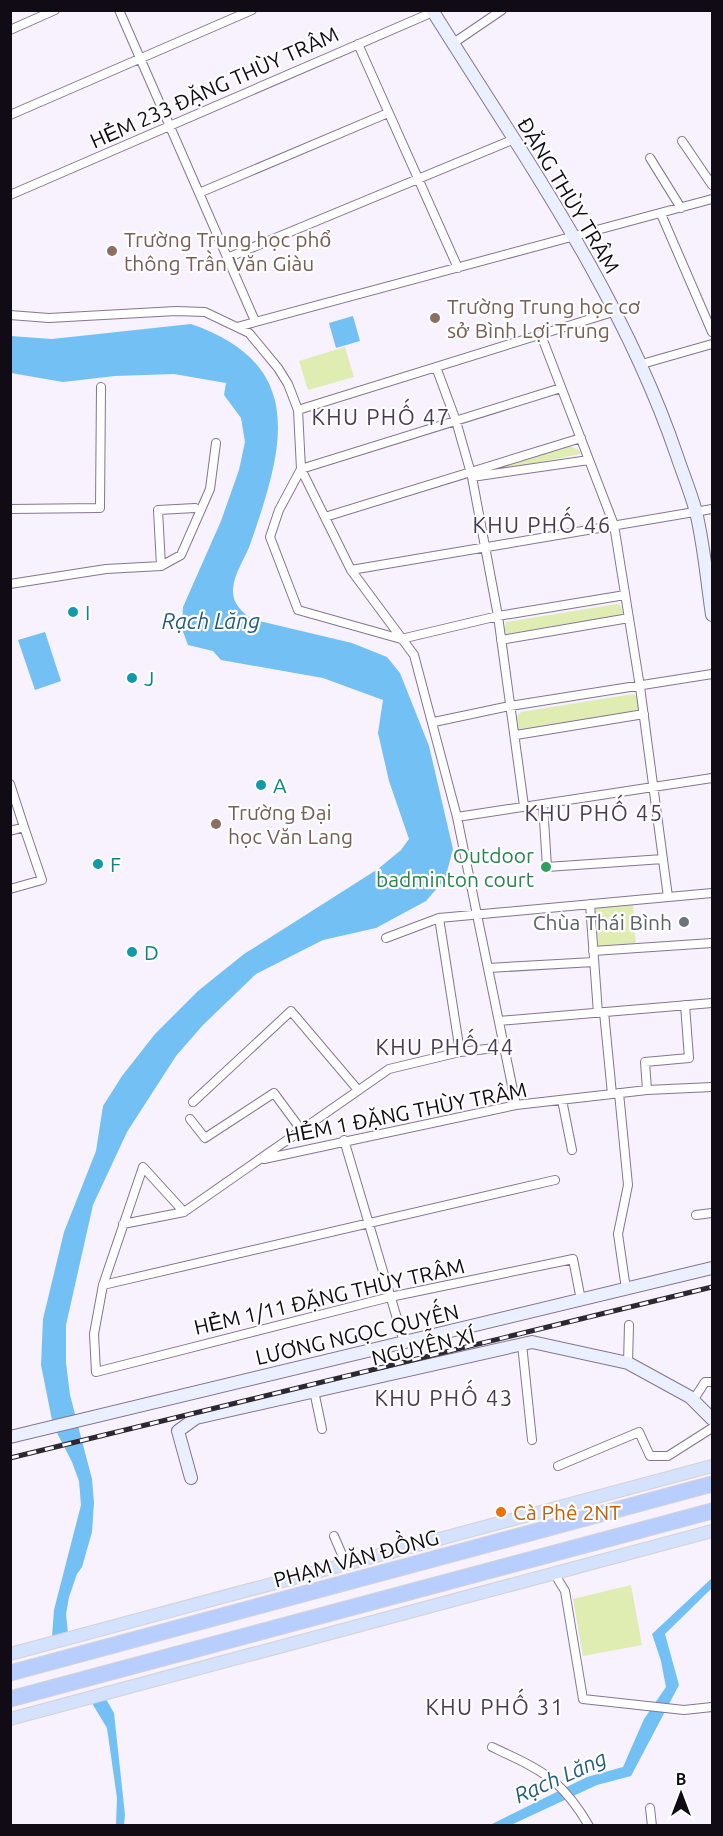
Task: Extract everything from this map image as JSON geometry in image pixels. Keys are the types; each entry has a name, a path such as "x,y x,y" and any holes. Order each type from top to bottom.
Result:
{"highway":[{"name":"PHẠM VĂN ĐỒNG","path":"10,1673 712,1484"},
{"path":"12,1699 712,1511"}],"main road":[{"name":"PHẠM VĂN ĐỒNG","path":"10,1654 712,1466"},
{"path":"15,1718 712,1531"},
{"path":"612,1538 616,1556"}],"street":[{"path":"10,30 55,10"},
{"path":"119,10 255,321"},
{"path":"10,115 252,10"},
{"path":"452,44 502,10"},
{"name":"ĐẶNG THÙY TRÂM","path":"432,11 574,238 616,311 642,364 696,512 712,615"},
{"name":"HẺM 233 ĐẶNG THÙY TRÂM","path":"10,195 432,11"},
{"path":"358,44 458,268"},
{"path":"199,193 388,113"},
{"path":"227,258 512,140"},
{"path":"682,141 712,185"},
{"path":"650,158 681,208"},
{"path":"237,327 712,199"},
{"path":"661,214 712,332"},
{"path":"298,410 616,311"},
{"path":"10,315 49,318 204,312 249,333 278,368 288,384 298,410 301,469 351,570 414,655 458,817 516,1106"},
{"path":"541,335 614,525 644,714 668,897"},
{"path":"642,364 712,344"},
{"path":"436,367 456,420 472,474 498,616 524,806"},
{"path":"10,509 100,508 100,387"},
{"path":"561,388 301,469 279,510 270,537 300,612 401,639 498,616 625,595"},
{"path":"325,518 472,474 581,438"},
{"path":"10,584 105,569 161,566 182,555 210,489 216,443"},
{"path":"472,474 589,460"},
{"path":"161,566 158,510 195,508"},
{"path":"351,570 712,509"},
{"path":"501,640 629,618"},
{"path":"434,722 510,706 712,674"},
{"path":"516,735 644,714"},
{"path":"458,817 712,778"},
{"path":"10,784 42,880 10,889"},
{"path":"543,804 547,867 663,859"},
{"path":"10,831 24,827"},
{"path":"386,938 439,918 712,893"},
{"path":"590,904 594,962 628,1185 618,1234 626,1289"},
{"path":"439,918 460,1052"},
{"path":"593,951 712,943"},
{"path":"488,968 594,962"},
{"path":"499,1021 712,1003"},
{"path":"647,1090 645,1062 689,1058 685,1005"},
{"path":"193,1102 291,1011 358,1090"},
{"path":"259,1160 389,1069 460,1052 504,1047"},
{"name":"HẺM 1 ĐẶNG THÙY TRÂM","path":"123,1224 184,1212 259,1160 344,1140 516,1106 647,1090 712,1087"},
{"path":"190,1119 205,1138 274,1093 302,1131"},
{"path":"562,1100 572,1150"},
{"path":"344,1140 404,1342"},
{"path":"103,1285 143,1167 184,1212"},
{"path":"103,1285 555,1180"},
{"path":"696,1215 712,1213"},
{"name":"HẺM 1/11 ĐẶNG THÙY TRÂM","path":"103,1285 94,1334 96,1372 390,1297 573,1259 581,1300"},
{"name":"LƯƠNG NGỌC QUYẾN","path":"10,1437 712,1268"},
{"path":"628,1363 629,1325"},
{"name":"NGUYỄN XÍ","path":"191,1478 179,1442 178,1431 196,1418 532,1342 628,1363 694,1399 712,1419"},
{"path":"522,1344 532,1440"},
{"path":"694,1399 705,1382 712,1382"},
{"path":"314,1391 322,1429"},
{"path":"558,1466 639,1432 650,1456 668,1456 712,1428"},
{"path":"334,1536 346,1564"},
{"path":"554,1573 565,1591 583,1699 684,1710 712,1707"},
{"path":"492,1747 545,1772 576,1803 589,1826"},
{"path":"650,1808 652,1826"}],"green space":[{"path":"345,347 354,377 308,390 299,361"},
{"path":"570,446 580,451 580,454 500,470 499,468"},
{"path":"617,604 621,606 623,613 620,615 507,634 504,631 506,622"},
{"path":"633,694 638,697 640,708 637,712 522,730 517,728 516,717 521,712"},
{"path":"633,902 636,948 593,950 591,906"},
{"path":"631,1585 642,1645 583,1656 573,1599"}],"water":[{"path":"353,316 360,341 336,348 329,323"},
{"name":"Rạch Lăng","path":"191,324 229,341 255,362 270,386 277,414 277,443 272,474 251,542 236,577 233,594 236,603 251,619 352,643 387,657 400,673 429,746 453,849 445,879 426,901 376,928 323,940 256,974 203,1025 176,1056 127,1132 93,1205 66,1325 66,1363 70,1395 92,1479 94,1503 92,1532 82,1567 77,1574 69,1597 66,1614 68,1633 114,1713 125,1815 124,1825 116,1825 117,1798 107,1728 52,1637 54,1610 81,1505 79,1481 53,1425 41,1365 43,1319 64,1232 96,1151 103,1106 122,1076 155,1034 198,991 244,954 378,869 401,850 409,839 389,781 378,733 383,700 323,678 221,660 213,651 188,645 182,629 183,607 221,521 239,470 245,442 241,418 224,395 226,383 174,374 115,376 63,382 11,373 10,336 52,339"},
{"path":"45,632 61,681 35,690 18,640"},
{"path":"712,1578 712,1588 665,1634 679,1685 631,1776 597,1785 511,1825 488,1826 587,1777 623,1767 644,1719 666,1687 661,1661 652,1634"}],"pier":[{"path":"71,1633 109,1697 88,1702 50,1639"}],"railway":[{"path":"10,1458 712,1287"}],"place":[{"name":"Trường Trung học phổ thông Trần Văn Giàu","path":"112,251"},
{"name":"Trường Trung học cơ sở Bình Lợi Trung","path":"435,318"},
{"name":"I","path":"73,612"},
{"name":"J","path":"132,678"},
{"name":"A","path":"261,785"},
{"name":"Trường Đại học Văn Lang","path":"216,824"},
{"name":"F","path":"98,864"},
{"name":"Outdoor badminton court","path":"546,867"},
{"name":"Chùa Thái Bình","path":"684,922"},
{"name":"D","path":"132,952"},
{"name":"Cà Phê 2NT","path":"501,1512"}],"district":[{"name":"KHU PHỐ 47","path":"381,416"},
{"name":"KHU PHỐ 46","path":"542,524"},
{"name":"KHU PHỐ 45","path":"594,812"},
{"name":"KHU PHỐ 44","path":"445,1046"},
{"name":"KHU PHỐ 43","path":"444,1397"},
{"name":"KHU PHỐ 31","path":"495,1706"}]}
